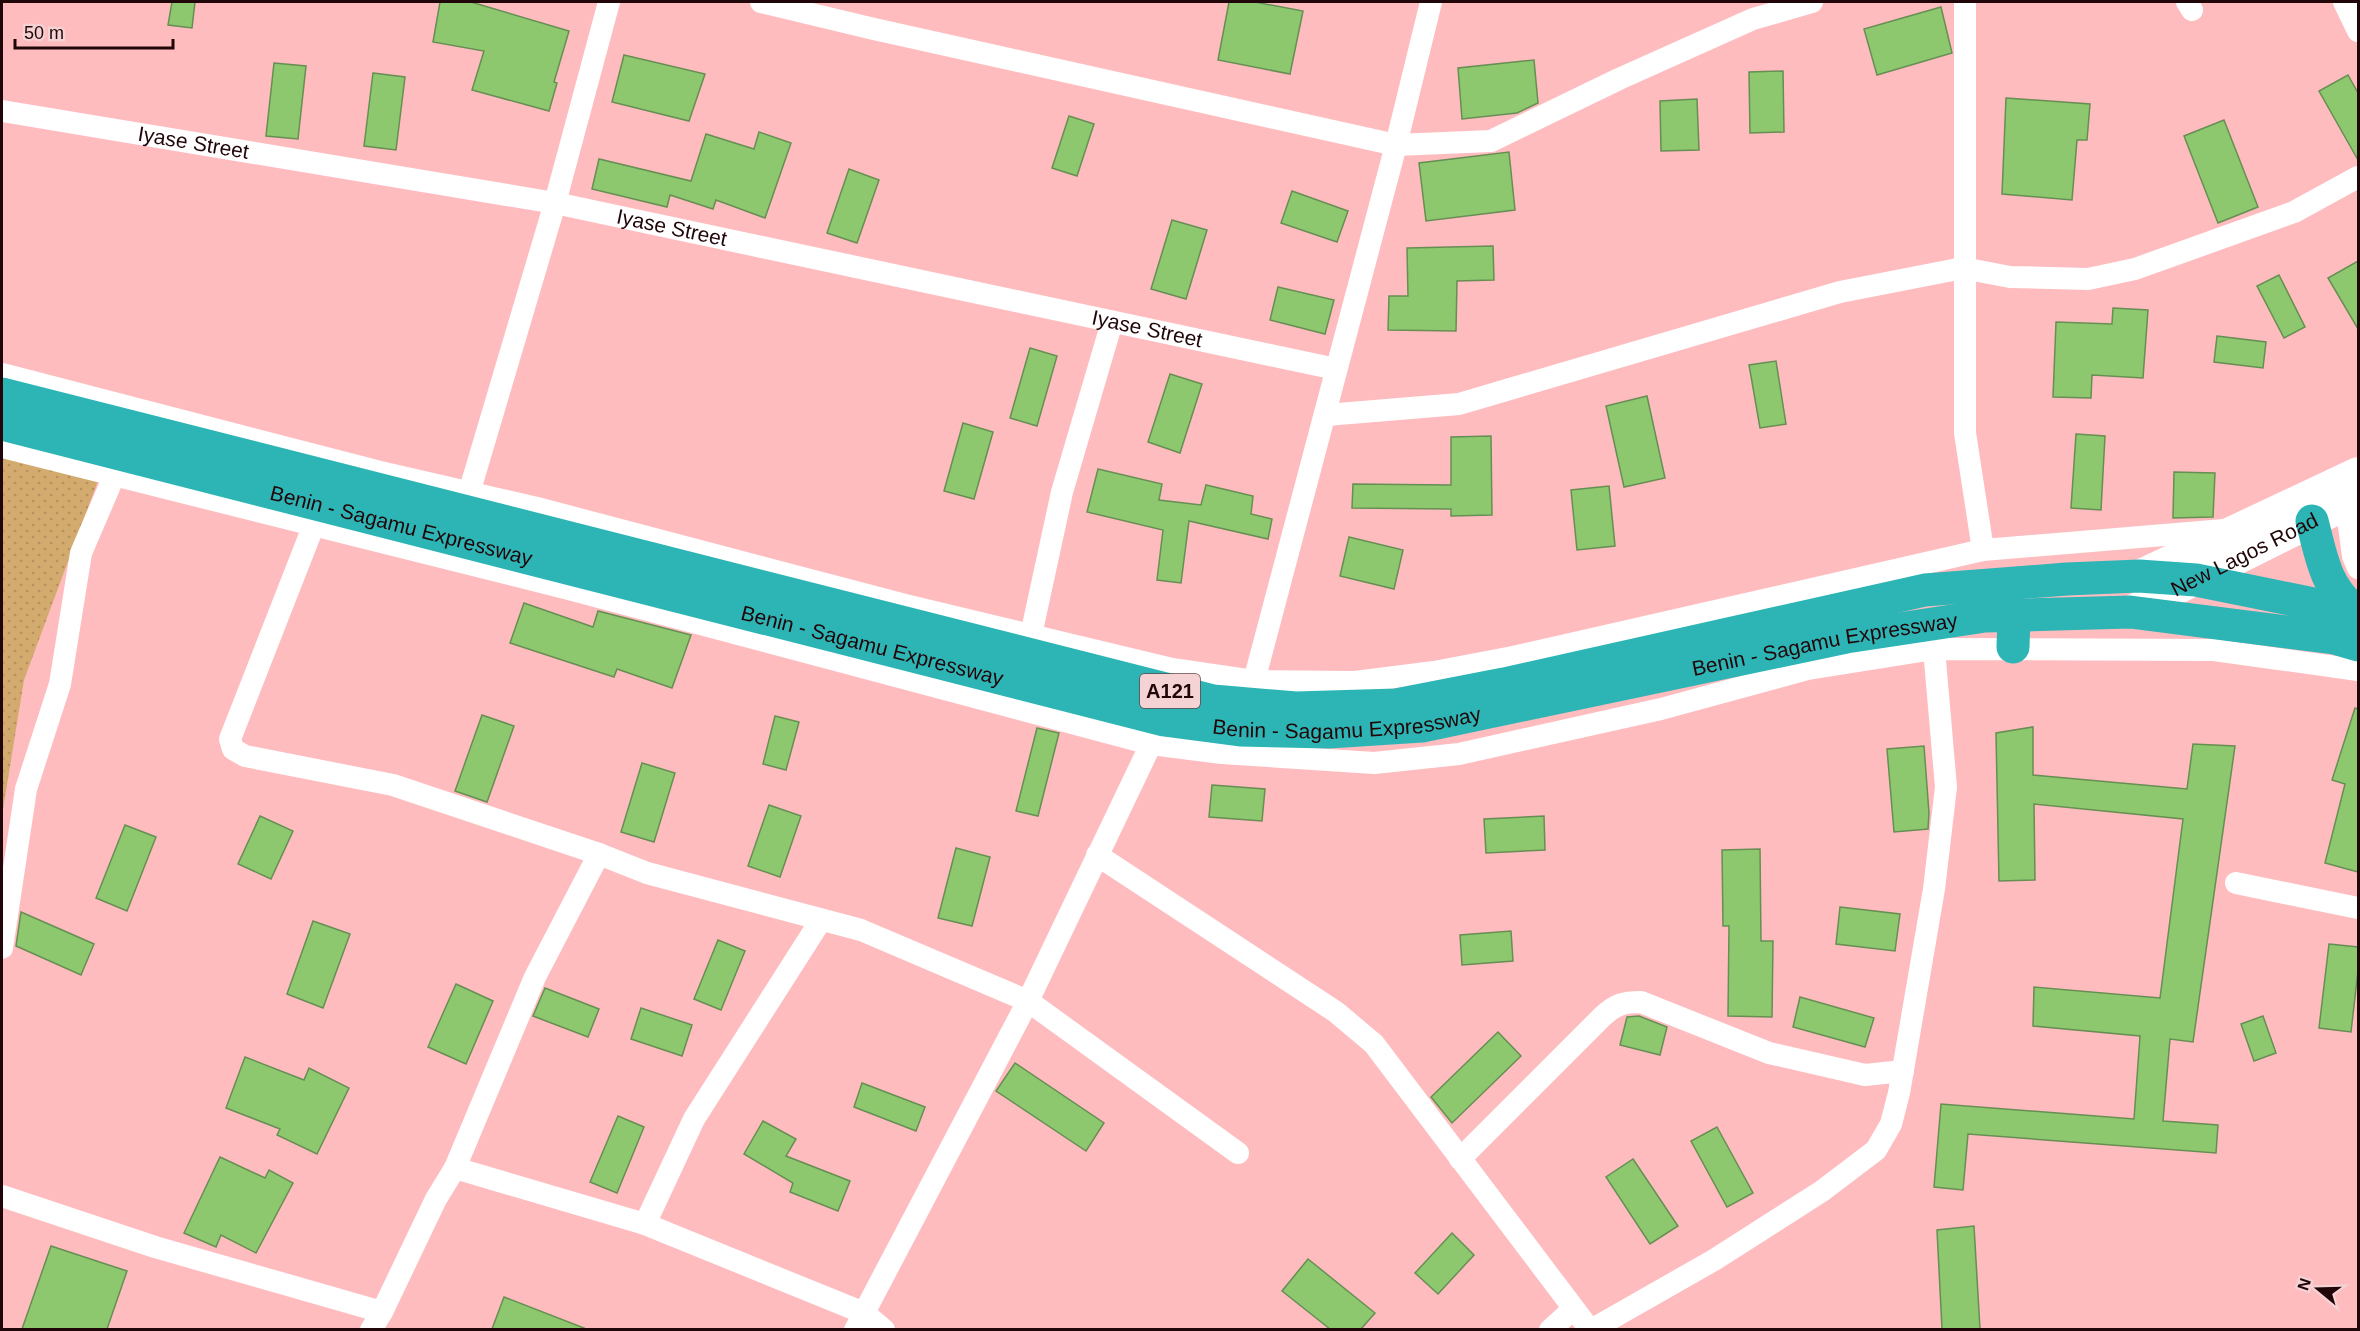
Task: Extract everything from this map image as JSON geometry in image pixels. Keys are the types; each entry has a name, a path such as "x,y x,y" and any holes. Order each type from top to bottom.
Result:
{"highway":[{"name":"A121","path":"2,394 1213,701 1296,708 1396,705 1504,684 1925,590 2067,579 2139,576 2196,580 2358,613"},
{"name":"Benin - Sagamu Expressway","path":"2,424 1164,720 1240,730 1329,732 1422,726 1846,637 1985,616 2014,632 2130,612 2334,638 2358,645"},
{"path":"2312,521 2333,589 2358,613"}],"main road":[{"name":"New Lagos Road","path":"2139,576 2358,473"},
{"name":"New Lagos Road","path":"2130,612 2352,501"}],"street":[{"path":"469,493 555,203 609,2"},
{"path":"761,2 1396,145 1491,141 1619,79 1753,20 1812,2"},
{"path":"1254,681 1326,415 1431,2"},
{"path":"1965,2 1966,144 1963,268 1965,432 1983,550"},
{"path":"2344,2 2358,31"},
{"name":"Iyase Street","path":"2,111 555,203 1336,369"},
{"path":"1326,415 1459,404 1840,292 1963,268 2010,277 2088,279 2135,269 2294,212 2358,177"},
{"path":"1031,635 1062,492 1112,322"},
{"path":"2,374 1031,635 1172,669 1254,681 1355,682 1434,672 1513,657 1983,550 2244,528"},
{"path":"2,447 313,527 569,589 1150,744 1222,753 1374,763 1459,754 1661,709 1808,669 1934,649 2014,632 2214,650 2358,670"},
{"path":"2,948 26,789 60,684 81,553 114,476"},
{"path":"2352,501 2353,556 2358,568"},
{"path":"313,527 230,739 233,749 245,756 393,785 599,854 647,873 861,930 1028,1001 1238,1153"},
{"path":"1098,855 1336,1012 1374,1044 1573,1309 1591,1329 1714,1260 1822,1191 1876,1150 1891,1124 1903,1071 1934,889 1946,787 1934,649"},
{"path":"860,1321 1028,1001 1150,744"},
{"path":"2,1196 376,1321 436,1198 455,1167 535,977 599,854"},
{"path":"2236,884 2358,908"},
{"path":"645,1224 694,1119 821,920"},
{"path":"1460,1159 1616,1004 1641,1002 1769,1053 1865,1075 1903,1071"},
{"path":"455,1167 645,1224 860,1321 884,1329"},
{"path":"1550,1329 1573,1309"}],"shaded area":[{"path":"2,434 105,462 24,680 2,816"}],"building":[{"path":"172,2 195,2 192,28 168,25"},
{"path":"440,2 471,2 569,31 554,82 557,83 549,111 472,90 484,51 433,42"},
{"path":"1229,2 1255,2 1303,11 1290,74 1218,60"},
{"path":"1941,7 1952,53 1877,75 1864,29"},
{"path":"624,55 705,74 689,121 612,102"},
{"path":"1534,60 1538,103 1517,113 1462,119 1458,68"},
{"path":"274,63 306,66 298,139 266,136"},
{"path":"1783,71 1784,132 1750,133 1749,72"},
{"path":"373,73 405,77 396,150 364,146"},
{"path":"2348,75 2358,93 2358,160 2319,91"},
{"path":"2006,98 2090,104 2087,140 2077,140 2072,200 2002,194"},
{"path":"1697,99 1699,150 1661,151 1660,101"},
{"path":"1069,116 1094,124 1077,176 1052,168"},
{"path":"2224,120 2258,207 2218,223 2184,136"},
{"path":"759,132 791,143 765,218 716,200 713,209 670,195 667,207 592,189 599,159 691,181 706,134 754,149"},
{"path":"1509,152 1515,210 1426,221 1419,163"},
{"path":"849,169 879,180 857,243 827,233"},
{"path":"1292,191 1348,211 1337,242 1281,223"},
{"path":"1172,220 1207,230 1186,299 1151,289"},
{"path":"1493,246 1494,280 1457,281 1456,331 1388,330 1389,296 1408,296 1407,248"},
{"path":"2358,261 2358,329 2328,278"},
{"path":"2279,275 2305,327 2284,338 2257,286"},
{"path":"1278,287 1334,300 1325,334 1270,320"},
{"path":"2113,308 2148,310 2143,378 2092,375 2091,398 2053,397 2056,322 2112,324"},
{"path":"2217,336 2266,342 2263,368 2214,362"},
{"path":"1030,348 1057,356 1037,426 1010,418"},
{"path":"1776,361 1786,424 1760,428 1749,365"},
{"path":"1170,374 1202,384 1180,453 1148,442"},
{"path":"1647,396 1665,478 1624,487 1606,406"},
{"path":"963,423 993,432 974,499 944,491"},
{"path":"2076,434 2105,436 2101,510 2071,508"},
{"path":"1491,436 1492,515 1451,516 1451,509 1352,508 1353,484 1451,485 1451,437"},
{"path":"1098,469 1162,484 1159,500 1201,505 1206,485 1253,496 1251,514 1272,519 1268,539 1189,521 1181,583 1157,580 1163,530 1087,512"},
{"path":"2174,472 2215,473 2213,517 2173,518"},
{"path":"1609,486 1615,546 1577,550 1571,490"},
{"path":"1349,537 1403,550 1394,589 1340,576"},
{"path":"524,603 593,627 598,611 691,635 672,688 617,669 614,677 510,643"},
{"path":"2355,708 2358,709 2358,872 2325,863 2345,784 2332,780"},
{"path":"482,715 514,726 487,802 455,791"},
{"path":"775,716 799,722 786,770 763,764"},
{"path":"2033,727 2033,775 2187,789 2193,744 2235,746 2193,1042 2170,1039 2163,1121 2218,1125 2216,1153 1968,1134 1963,1190 1934,1187 1941,1104 2134,1119 2140,1036 2033,1026 2034,987 2160,998 2183,819 2034,804 2035,880 1999,881 1996,733"},
{"path":"1037,728 1059,733 1038,816 1016,811"},
{"path":"1924,746 1928,829 1894,832 1887,749"},
{"path":"642,763 675,773 654,842 621,832"},
{"path":"1212,785 1265,789 1262,821 1209,817"},
{"path":"769,805 801,816 780,877 748,866"},
{"path":"260,816 293,831 271,879 238,864"},
{"path":"1544,816 1545,850 1486,853 1484,819"},
{"path":"125,825 156,837 127,911 96,898"},
{"path":"956,848 990,857 972,926 938,918"},
{"path":"1760,849 1761,941 1773,941 1772,1017 1728,1016 1729,926 1723,926 1722,850"},
{"path":"1840,907 1900,914 1895,951 1836,944"},
{"path":"21,912 94,944 81,975 16,946"},
{"path":"313,921 350,934 323,1008 287,994"},
{"path":"1511,931 1513,961 1462,965 1460,935"},
{"path":"718,940 745,951 721,1010 694,999"},
{"path":"2329,944 2358,947 2358,971 2351,1032 2319,1028"},
{"path":"456,984 493,1001 466,1064 428,1047"},
{"path":"545,988 599,1009 588,1037 533,1016"},
{"path":"1800,997 1874,1018 1865,1047 1793,1027"},
{"path":"641,1008 692,1025 682,1056 631,1039"},
{"path":"1639,1016 1667,1027 1660,1055 1620,1045 1627,1017"},
{"path":"2263,1016 2276,1053 2254,1061 2241,1024"},
{"path":"1498,1032 1521,1056 1452,1123 1431,1097"},
{"path":"245,1057 304,1080 309,1068 349,1088 317,1154 277,1135 280,1129 226,1108"},
{"path":"1015,1063 1104,1123 1086,1151 996,1091"},
{"path":"862,1083 925,1107 916,1131 854,1107"},
{"path":"618,1116 644,1127 617,1193 590,1182"},
{"path":"763,1121 796,1139 786,1156 850,1181 838,1211 790,1192 793,1183 744,1154"},
{"path":"1717,1127 1753,1193 1727,1207 1691,1141"},
{"path":"220,1157 265,1178 269,1170 293,1183 256,1253 221,1235 216,1247 184,1233"},
{"path":"1633,1159 1678,1226 1650,1244 1606,1177"},
{"path":"1974,1226 1980,1329 1942,1329 1937,1230"},
{"path":"1452,1233 1474,1255 1438,1294 1415,1273"},
{"path":"51,1246 127,1271 107,1329 22,1329"},
{"path":"1308,1259 1375,1313 1361,1329 1330,1329 1282,1291"},
{"path":"504,1297 584,1328 492,1329"}]}
